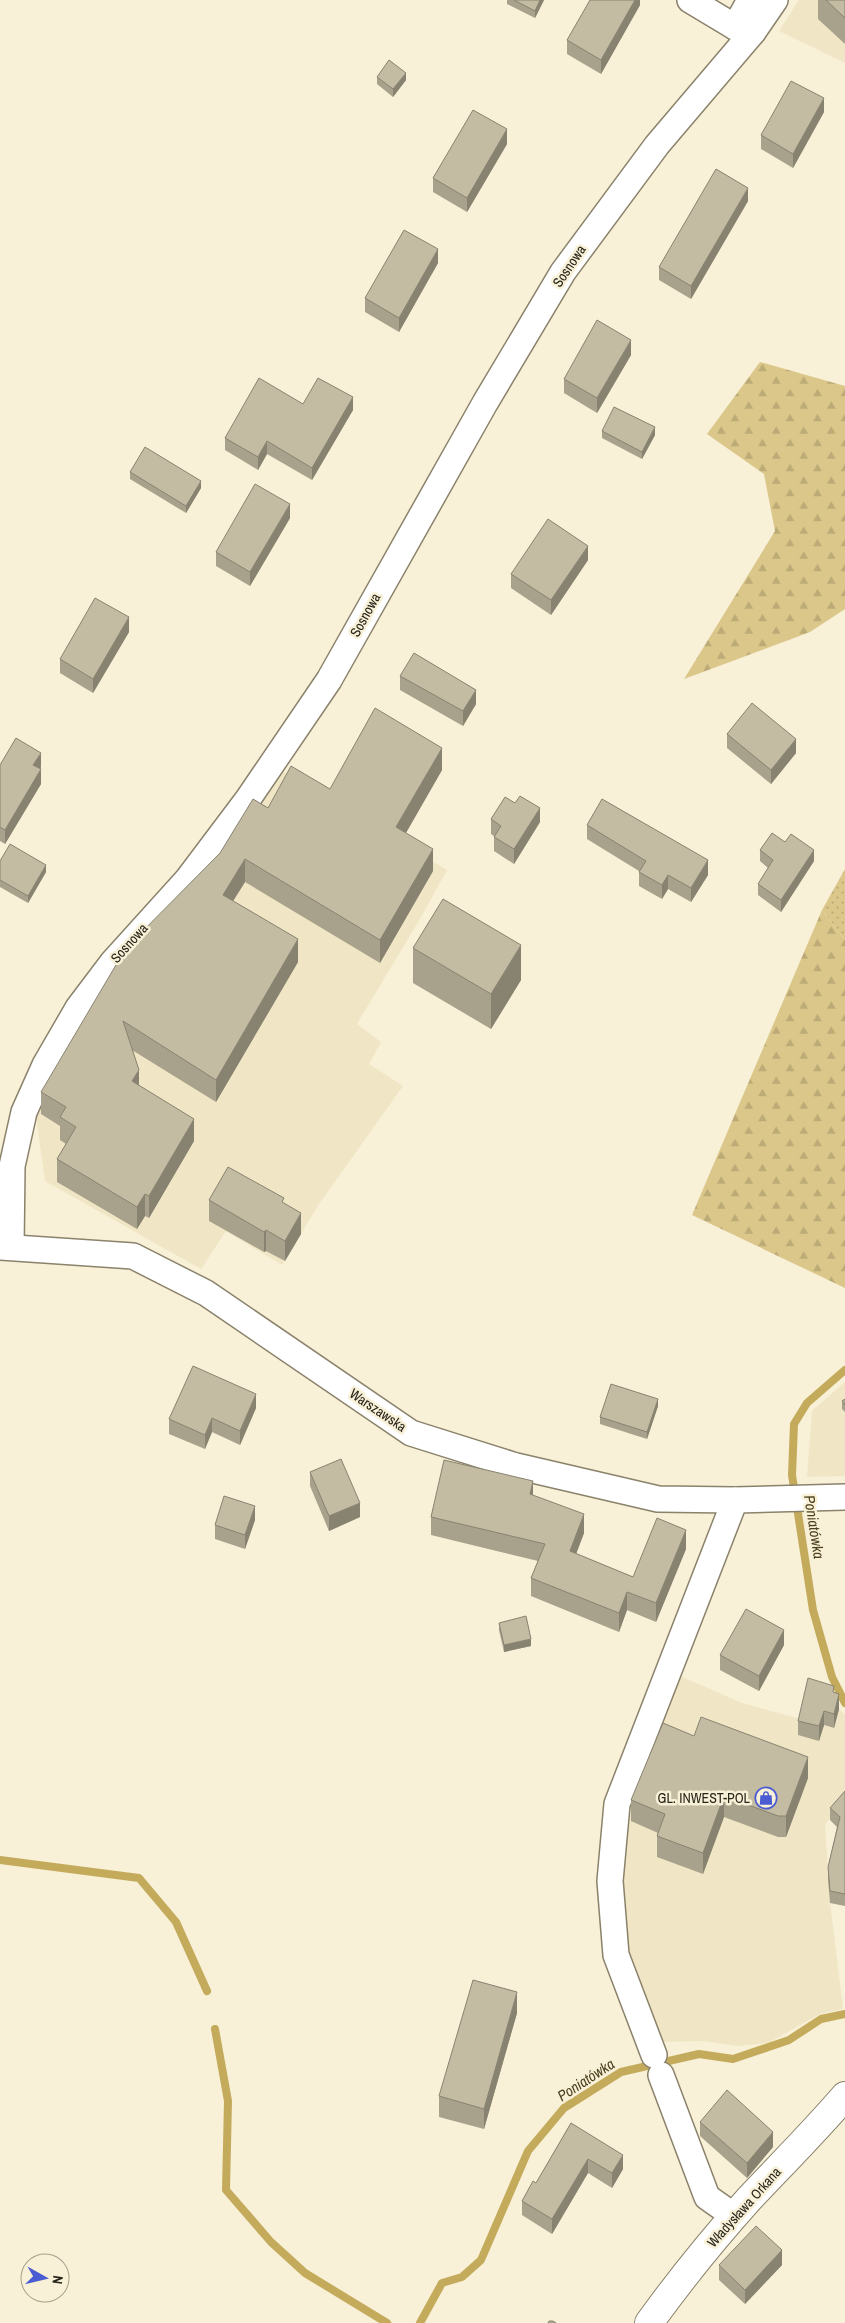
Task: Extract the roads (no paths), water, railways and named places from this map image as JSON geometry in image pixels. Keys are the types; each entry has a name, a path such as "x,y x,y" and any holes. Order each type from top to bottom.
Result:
{"street":[{"path":"690,0 744,29"},
{"name":"Sosnowa","path":"744,29 750,0"},
{"name":"Sosnowa","path":"6,1247 12,1166 24,1112 45,1065 78,1008 112,963 187,880 248,799 329,680 485,403 563,272 744,29 775,0"},
{"name":"Warszawska","path":"6,1247 133,1256 206,1293 411,1433 516,1466 658,1499 735,1500 845,1497"},
{"path":"734,2216 707,2197 616,1956 610,1881 617,1804 735,1500"},
{"name":"Władysława Orkana","path":"649,2323 668,2296 734,2216 812,2135 845,2096"}],"waterway":[{"name":"Poniatówka","path":"845,1370 807,1403 794,1424 792,1475 813,1610 832,1677 845,1703"},
{"path":"0,1860 139,1878 176,1922 207,1991"},
{"name":"Poniatówka","path":"420,2323 442,2283 462,2277 481,2260 528,2151 564,2108 621,2072 699,2054 733,2059 789,2040 821,2019 845,2014"},
{"path":"215,2029 228,2101 226,2190 271,2242 305,2273 387,2323"}],"place":[{"name":"GL. INWEST-POL","path":"766,1798"}]}
